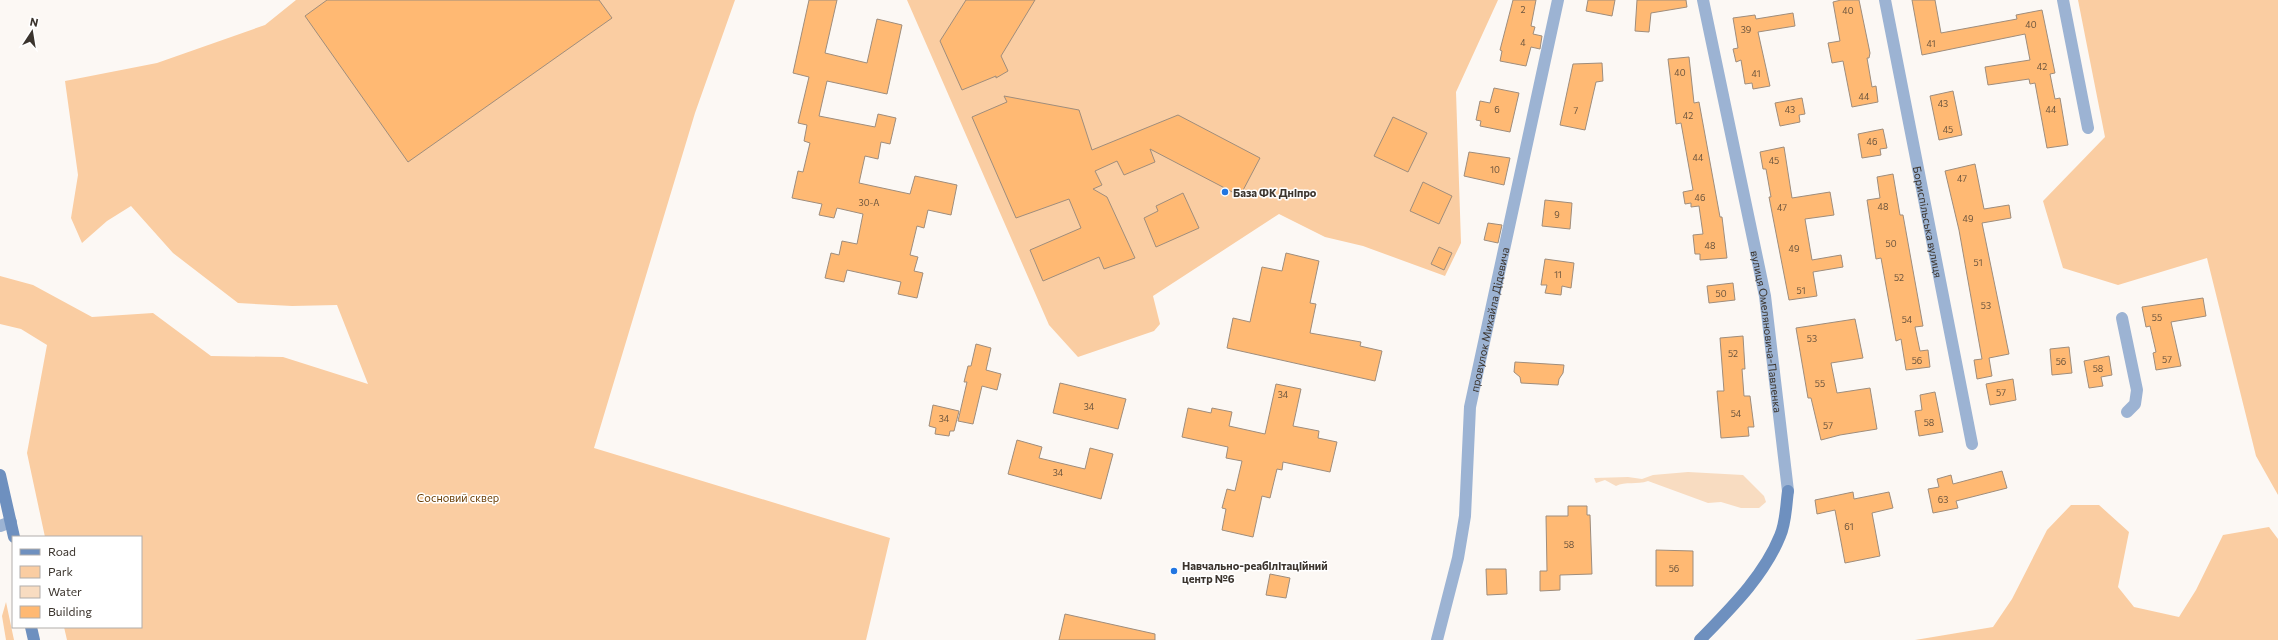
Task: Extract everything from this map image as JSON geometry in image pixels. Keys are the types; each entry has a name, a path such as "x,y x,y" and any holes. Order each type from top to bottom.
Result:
{"street":[{"name":"провулок Михайла Дідевича","path":"1437,640 1458,558 1465,516 1470,407 1558,0"},
{"name":"вулиця Омеляновича-Павленка","path":"1700,640 1729,611 1769,560 1781,534 1788,490 1765,296 1703,0"},
{"name":"Бориспільська вулиця","path":"1885,0 1972,444"},
{"path":"2063,0 2088,128"},
{"path":"2122,318 2137,390 2135,404 2127,412"},
{"path":"1,479 6,524 13,536"},
{"path":"31,628 34,640"}],"green space":[{"name":"Сосновий сквер","path":"296,0 735,0 695,113 594,448 890,538 866,640 67,640 64,628 142,628 142,536 45,536 27,453 47,345 21,329 0,324 0,276 33,285 92,317 153,313 211,356 283,357 368,384 337,305 292,306 238,303 173,253 131,206 107,221 82,243 71,218 78,175 65,81 157,63 265,25"},
{"name":"База ФК Дніпро","path":"907,0 1498,0 1456,92 1461,243 1445,276 1363,246 1325,237 1279,214 1153,296 1160,324 1154,331 1078,357 1049,325"},
{"path":"2078,0 2278,0 2278,495 2256,456 2207,258 2118,285 2063,268 2043,201 2105,137"},
{"path":"2071,505 2099,505 2129,532 2118,587 2134,607 2179,617 2196,590 2223,535 2269,527 2278,539 2278,640 1915,640 1993,627 2012,599 2047,530"},
{"path":"6,602 14,640 6,640 2,616"}],"water":[{"path":"1688,472 1743,475 1764,496 1766,502 1759,508 1741,508 1721,502 1708,503 1648,481 1616,486 1605,480 1596,483 1594,478 1628,477 1642,479 1653,475"}],"building":[{"path":"327,0 599,0 612,18 408,162 305,16"},
{"path":"809,0 837,0 825,53 867,63 877,19 902,25 887,94 827,81 819,116 875,127 878,114 896,118 890,144 881,142 878,159 865,156 859,183 910,194 915,176 957,185 951,215 928,210 924,228 917,226 910,255 918,257 914,271 923,273 917,298 898,294 901,282 847,270 844,282 825,278 831,253 839,255 842,241 857,244 863,214 837,208 834,218 819,215 822,204 792,198 798,171 803,172 810,143 804,141 807,125 798,123 809,77 793,73"},
{"path":"966,0 1035,0 1001,56 1008,71 996,78 996,76 962,90 940,41"},
{"path":"1513,0 1536,0 1531,26 1535,27 1533,34 1542,36 1540,49 1531,47 1526,66 1500,61 1502,51 1500,50"},
{"path":"1588,0 1615,0 1612,16 1586,11"},
{"path":"1637,0 1686,0 1687,7 1651,13 1649,32 1635,31"},
{"path":"1841,0 1859,0 1870,53 1869,58 1867,58 1872,87 1876,86 1878,102 1852,107 1843,61 1832,63 1828,43 1840,41 1833,2"},
{"path":"1912,0 1935,0 1941,33 2017,19 2016,15 2042,10 2055,73 2050,74 2055,99 2060,98 2068,145 2047,148 2035,83 2030,84 2029,79 1988,85 1985,67 2030,60 2025,34 1922,55"},
{"path":"1793,13 1795,26 1758,32 1770,86 1753,89 1752,83 1745,84 1741,60 1736,62 1733,49 1738,48 1733,18 1755,15 1756,19"},
{"path":"1689,57 1694,103 1699,102 1720,217 1722,217 1727,258 1700,260 1700,254 1695,254 1693,235 1703,234 1699,206 1691,207 1691,203 1685,204 1683,192 1693,190 1681,123 1676,124 1668,59"},
{"path":"1602,63 1603,81 1596,82 1585,130 1560,125 1573,64"},
{"path":"1494,88 1519,93 1510,132 1480,126 1481,121 1476,120 1480,101 1490,103"},
{"path":"1953,91 1962,135 1939,140 1930,96"},
{"path":"1004,96 1079,110 1092,150 1178,115 1260,158 1240,196 1150,149 1155,162 1124,175 1117,161 1095,171 1102,185 1093,189 1107,197 1135,258 1104,269 1099,257 1043,281 1030,250 1081,228 1069,199 1016,218 972,117 1007,102"},
{"path":"1802,98 1805,114 1799,115 1800,122 1780,126 1775,103"},
{"path":"1393,117 1427,133 1408,172 1374,156"},
{"path":"1883,129 1887,148 1880,149 1881,155 1862,158 1858,134"},
{"path":"1784,147 1792,198 1830,192 1834,215 1805,219 1812,260 1841,255 1843,267 1813,272 1817,296 1789,300 1769,197 1771,197 1766,169 1763,169 1760,152"},
{"path":"1469,152 1510,158 1504,185 1464,176"},
{"path":"1975,164 1984,209 2009,205 2011,218 1982,223 2009,354 1989,358 1992,376 1977,379 1974,360 1982,359 1959,230 1945,171"},
{"path":"1893,174 1900,215 1903,215 1923,326 1915,327 1920,351 1928,350 1930,367 1906,370 1901,339 1896,341 1881,258 1876,259 1867,200 1880,198 1877,177"},
{"path":"1423,182 1452,196 1439,224 1410,211"},
{"path":"1183,193 1199,228 1156,247 1144,218 1158,211 1156,206"},
{"path":"1545,200 1572,203 1570,229 1542,226"},
{"path":"1488,223 1502,225 1498,243 1484,240"},
{"path":"1439,247 1452,253 1444,270 1431,264"},
{"path":"1286,253 1319,261 1310,303 1316,304 1310,333 1361,342 1360,346 1382,351 1375,381 1227,348 1233,318 1250,322 1262,267 1282,271"},
{"path":"1545,259 1574,263 1571,288 1562,286 1561,295 1545,293 1547,285 1541,285"},
{"path":"1733,283 1735,300 1709,303 1707,286"},
{"path":"2203,298 2206,316 2171,322 2181,366 2156,370 2153,353 2156,352 2150,326 2146,327 2142,307"},
{"path":"1855,319 1863,358 1831,363 1837,393 1870,388 1877,429 1840,435 1821,440 1811,398 1808,398 1796,328"},
{"path":"1743,336 1745,369 1742,369 1744,396 1750,396 1754,427 1748,427 1749,436 1721,438 1717,391 1724,391 1720,338"},
{"path":"976,344 991,348 986,370 1001,374 997,390 982,386 973,424 958,421 967,382 964,382 968,366 971,366"},
{"path":"2069,347 2072,373 2052,375 2050,349"},
{"path":"2109,356 2112,375 2101,377 2103,386 2089,388 2084,361"},
{"path":"1515,362 1564,365 1563,373 1559,379 1558,385 1521,383 1520,377 1514,372"},
{"path":"2013,379 2016,400 1990,405 1986,384"},
{"path":"1060,383 1126,399 1118,429 1053,413"},
{"path":"1276,384 1301,389 1293,426 1319,431 1318,438 1337,442 1330,472 1283,462 1282,470 1277,469 1270,498 1262,496 1253,537 1222,530 1226,509 1222,508 1227,489 1235,491 1242,461 1226,458 1228,447 1182,437 1188,408 1211,413 1212,408 1232,412 1229,426 1265,434"},
{"path":"1935,392 1943,432 1919,436 1915,411 1922,410 1920,395"},
{"path":"933,405 959,411 954,431 950,431 949,436 935,434 936,428 929,426"},
{"path":"1017,440 1042,447 1039,458 1085,469 1090,448 1113,454 1101,499 1008,474"},
{"path":"2002,471 2007,488 1956,501 1958,508 1933,513 1928,489 1939,487 1937,479 1951,475 1953,484"},
{"path":"1853,492 1854,499 1889,492 1893,508 1872,513 1880,556 1845,563 1835,510 1817,514 1815,500"},
{"path":"1568,506 1587,506 1587,515 1590,515 1592,574 1560,575 1560,590 1540,591 1540,571 1547,571 1546,516 1568,516"},
{"path":"1656,550 1693,551 1693,586 1656,586"},
{"path":"1486,569 1506,569 1507,594 1487,595"},
{"path":"1270,574 1290,578 1286,598 1266,595"},
{"path":"1065,614 1155,634 1155,640 1059,640"}],"place":[{"name":"База ФК Дніпро","path":"1225,192"},
{"name":"Навчально-реабілітаційний центр №6","path":"1174,571"}]}
